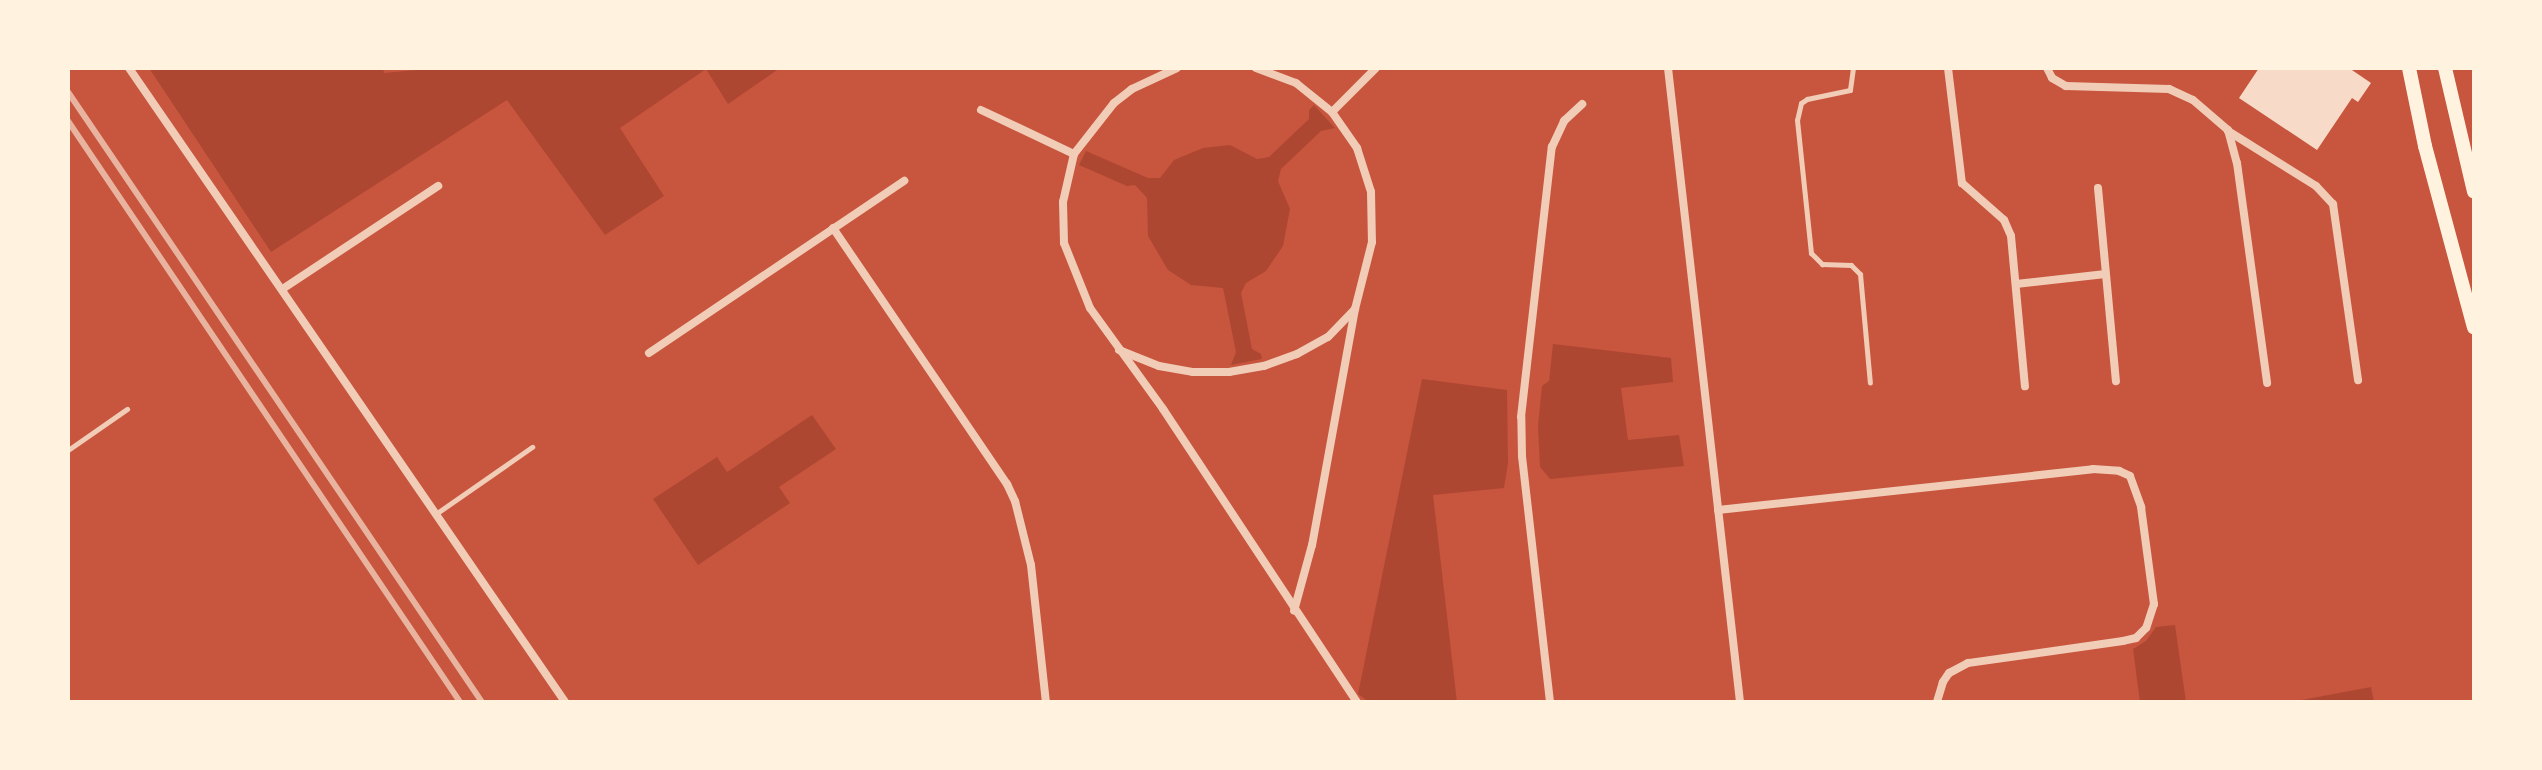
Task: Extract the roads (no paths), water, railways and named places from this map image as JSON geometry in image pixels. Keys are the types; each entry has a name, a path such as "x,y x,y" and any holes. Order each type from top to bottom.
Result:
{"main road":[{"path":"2409,68 2429,160 2474,328"},
{"path":"2445,68 2474,192"}],"street":[{"path":"129,68 284,288 565,702"},
{"path":"1177,68 1132,89 1114,103 1074,154 1063,202 1064,243 1083,296 1163,409 1357,702"},
{"path":"1256,68 1296,83 1332,112 1357,148 1371,192 1372,242 1355,309 1312,545 1294,611"},
{"path":"1332,112 1376,68"},
{"path":"1668,68 1740,702"},
{"path":"1948,68 1962,183 2008,226 2025,386"},
{"path":"2047,68 2052,78 2066,86 2155,87 2181,93 2228,130 2316,186 2333,204 2358,380"},
{"path":"1550,702 1521,417 1552,147 1569,114 1582,104"},
{"path":"981,110 1074,154"},
{"path":"2228,130 2237,163 2267,383"},
{"path":"649,353 904,181"},
{"path":"284,288 438,186"},
{"path":"2098,188 2116,381"},
{"path":"833,228 998,471 1015,501 1031,565 1046,702"},
{"path":"2016,284 2105,274"},
{"path":"1119,350 1159,366 1193,372 1229,372 1264,366 1297,354 1328,337 1355,309"},
{"path":"1718,510 2093,469 2119,471 2130,476 2141,507 2154,604 2146,628 2136,638 2123,641 1968,663 1958,667 1943,682 1937,702"}],"lane":[{"path":"1853,68 1850,90 1807,99 1801,103 1797,120 1811,253 1822,264 1851,265 1860,274 1870,383"},
{"path":"68,450 127,409"},
{"path":"437,513 532,447"}],"railway":[{"path":"68,92 482,702"},
{"path":"68,121 460,702"}]}
